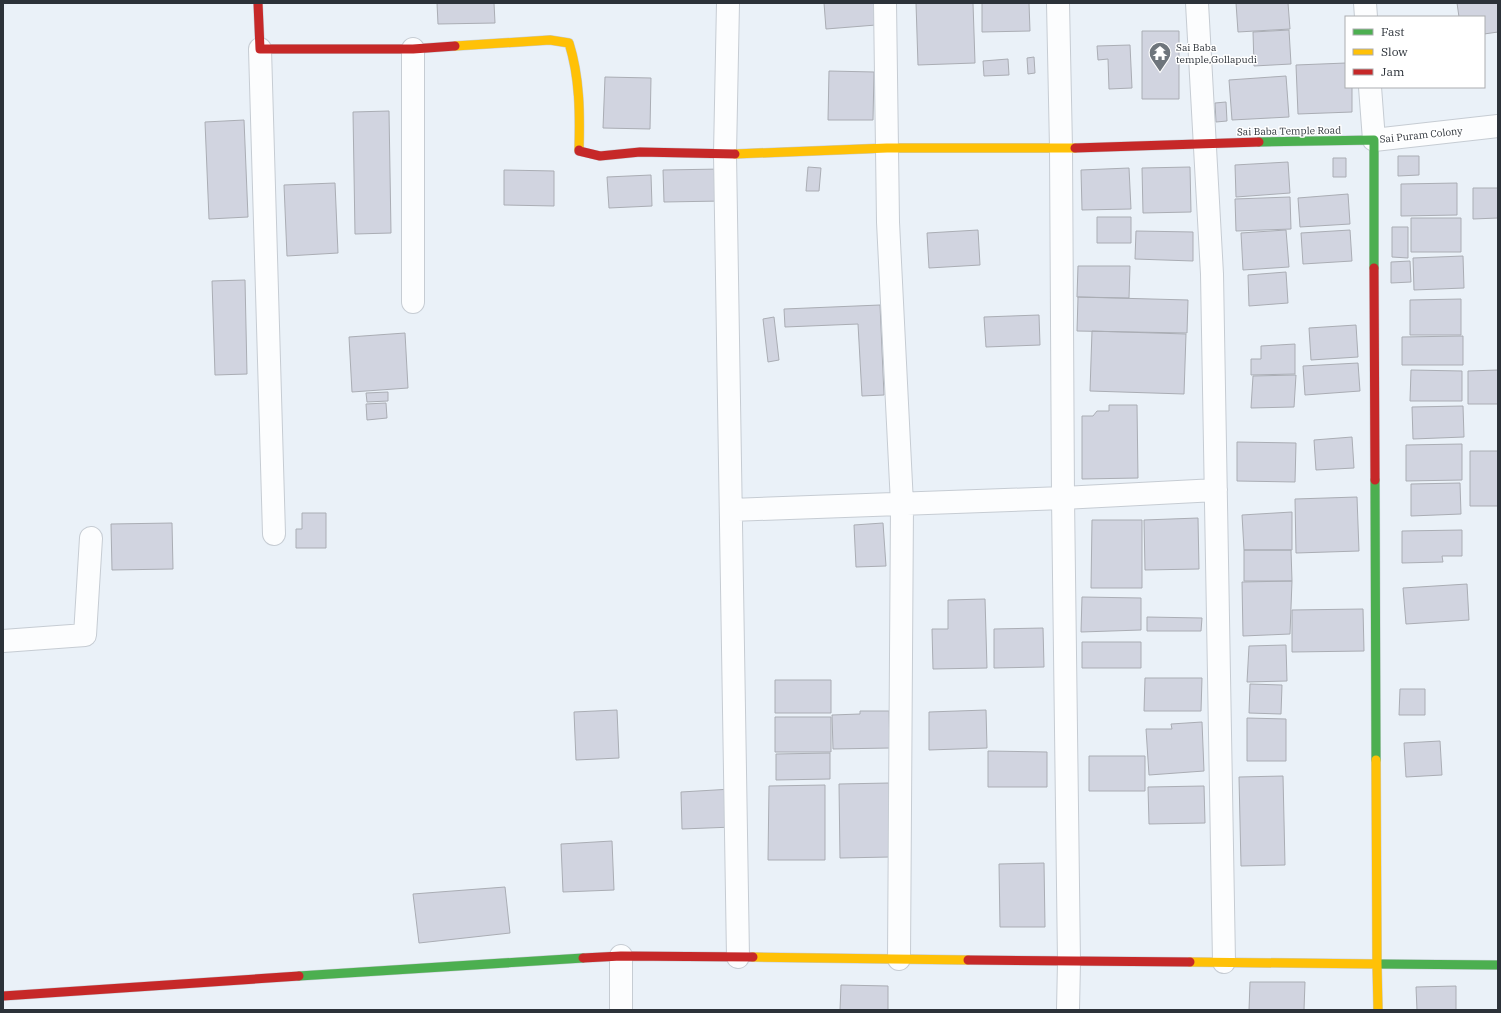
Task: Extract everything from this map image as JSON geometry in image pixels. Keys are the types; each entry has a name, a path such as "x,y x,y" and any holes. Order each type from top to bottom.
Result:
{"street":[{"path":"258,3 274,534"},
{"path":"728,3 726,154 738,957"},
{"path":"885,3 888,222 902,504 899,959"},
{"path":"1058,3 1061,148 1063,498 1069,962 1068,1010"},
{"path":"1197,3 1212,274 1224,962"},
{"path":"1365,3 1366,16"},
{"name":"Sai Baba Temple Road","path":"413,49 550,40 569,42 575,64 580,122 580,151 600,156 640,152 726,154 887,148 1061,148 1205,143 1374,140"},
{"path":"260,49 413,49 413,302"},
{"name":"Sai Puram Colony","path":"1370,88 1374,140 1498,126"},
{"path":"1374,140 1378,1010"},
{"path":"731,510 1063,498 1216,490"},
{"path":"3,641 85,635 91,538"},
{"path":"3,996 183,983 621,956 1069,962 1498,965"},
{"path":"621,956 621,1010"}],"building":[{"path":"437,3 494,3 495,23 438,24"},
{"path":"824,3 874,3 876,25 826,29"},
{"path":"916,3 973,3 975,63 918,65"},
{"path":"982,3 1029,3 1030,31 982,32"},
{"path":"1236,3 1288,3 1290,29 1238,32"},
{"path":"1457,3 1498,3 1498,32 1485,34 1485,16 1459,16"},
{"path":"1289,30 1291,64 1254,66 1253,32"},
{"path":"1142,31 1179,31 1179,99 1142,99"},
{"path":"1130,45 1132,88 1109,89 1108,59 1098,60 1097,46"},
{"path":"1034,57 1035,73 1028,74 1027,58"},
{"path":"1008,59 1009,75 984,76 983,61"},
{"path":"1345,63 1345,88 1352,88 1352,112 1298,114 1296,65"},
{"path":"829,71 874,72 873,120 828,120"},
{"path":"1286,76 1289,117 1232,120 1229,80"},
{"path":"605,77 651,78 650,129 603,128"},
{"path":"1226,102 1227,121 1216,122 1215,103"},
{"path":"389,111 391,233 355,234 353,112"},
{"path":"244,120 248,217 209,219 205,122"},
{"path":"1398,156 1419,156 1419,175 1398,176"},
{"path":"1333,158 1346,158 1346,177 1333,177"},
{"path":"1288,162 1290,193 1236,197 1235,165"},
{"path":"808,167 821,168 819,191 806,191"},
{"path":"1190,167 1191,212 1143,213 1142,168"},
{"path":"1129,168 1131,209 1082,210 1081,170"},
{"path":"722,169 722,201 664,202 663,170"},
{"path":"504,170 554,171 554,206 504,205"},
{"path":"651,175 652,206 609,208 607,177"},
{"path":"335,183 338,253 287,256 284,185"},
{"path":"1457,183 1457,215 1401,216 1401,184"},
{"path":"1473,188 1498,188 1498,218 1473,219"},
{"path":"1348,194 1350,224 1300,227 1298,198"},
{"path":"1290,197 1291,229 1236,231 1235,199"},
{"path":"1097,217 1131,217 1131,243 1097,243"},
{"path":"1411,218 1461,218 1461,252 1411,252"},
{"path":"1392,227 1408,227 1408,258 1392,257"},
{"path":"978,230 980,265 929,268 927,233"},
{"path":"1286,230 1289,267 1243,270 1241,233"},
{"path":"1350,230 1352,261 1303,264 1301,233"},
{"path":"1136,231 1193,232 1193,261 1135,259"},
{"path":"1463,256 1464,288 1414,290 1413,258"},
{"path":"1410,261 1411,282 1391,283 1391,262"},
{"path":"1078,266 1130,266 1129,298 1077,297"},
{"path":"1286,272 1288,303 1249,306 1248,275"},
{"path":"245,280 247,374 215,375 212,281"},
{"path":"1078,297 1188,300 1187,333 1077,331"},
{"path":"1461,299 1461,335 1410,335 1410,300"},
{"path":"880,305 884,395 862,396 858,324 785,327 784,309"},
{"path":"1039,315 1040,345 986,347 984,317"},
{"path":"774,317 779,360 768,362 763,319"},
{"path":"1356,325 1358,357 1311,360 1309,328"},
{"path":"1092,331 1186,334 1184,394 1090,391"},
{"path":"405,333 408,388 352,392 349,337"},
{"path":"1463,336 1463,365 1402,365 1402,337"},
{"path":"1295,344 1295,374 1251,375 1251,359 1261,359 1261,346"},
{"path":"1358,363 1360,391 1305,395 1303,366"},
{"path":"1411,370 1462,371 1462,401 1410,401"},
{"path":"1498,370 1498,404 1468,404 1468,371"},
{"path":"1296,375 1294,407 1251,408 1253,376"},
{"path":"388,392 388,401 367,402 366,393"},
{"path":"386,403 387,418 367,420 366,404"},
{"path":"1109,405 1137,405 1138,478 1082,479 1082,416 1093,416 1097,411 1109,411"},
{"path":"1463,406 1464,437 1413,439 1412,407"},
{"path":"1352,437 1354,468 1316,470 1314,440"},
{"path":"1237,442 1296,443 1295,482 1237,481"},
{"path":"1462,444 1462,480 1406,481 1406,445"},
{"path":"1470,451 1498,451 1498,506 1470,506"},
{"path":"1460,483 1461,514 1411,516 1411,484"},
{"path":"1357,497 1359,551 1296,553 1295,499"},
{"path":"1292,512 1292,550 1244,550 1242,515"},
{"path":"302,513 326,513 326,548 296,548 296,529 302,529"},
{"path":"1198,518 1199,569 1145,570 1144,520"},
{"path":"1092,520 1142,520 1142,588 1091,588"},
{"path":"172,523 173,569 112,570 111,524"},
{"path":"883,523 886,566 856,567 854,525"},
{"path":"1462,530 1462,556 1442,556 1443,562 1402,563 1402,531"},
{"path":"1244,550 1291,550 1292,581 1244,581"},
{"path":"1292,581 1290,634 1243,636 1242,582"},
{"path":"1467,584 1469,620 1406,624 1403,588"},
{"path":"1082,597 1141,598 1141,630 1081,632"},
{"path":"985,599 987,668 933,669 932,629 948,629 948,600"},
{"path":"1363,609 1364,651 1292,652 1292,610"},
{"path":"1147,617 1202,618 1201,631 1147,631"},
{"path":"1043,628 1044,667 994,668 994,629"},
{"path":"1082,642 1141,642 1141,668 1082,668"},
{"path":"1286,645 1287,681 1247,682 1249,646"},
{"path":"1145,678 1202,678 1201,711 1144,711"},
{"path":"775,680 831,680 831,713 775,713"},
{"path":"1250,684 1282,685 1281,714 1249,713"},
{"path":"1400,689 1425,689 1425,715 1399,715"},
{"path":"617,710 619,758 576,760 574,712"},
{"path":"986,710 987,748 929,750 929,712"},
{"path":"860,711 889,711 890,748 833,749 832,715 860,714"},
{"path":"775,717 831,717 831,752 775,752"},
{"path":"1247,718 1286,719 1286,761 1247,761"},
{"path":"1202,722 1204,771 1149,775 1146,729 1172,729 1171,724"},
{"path":"1440,741 1442,775 1406,777 1404,743"},
{"path":"988,751 1047,752 1047,787 988,787"},
{"path":"830,753 830,779 776,780 776,754"},
{"path":"1089,756 1145,756 1145,791 1089,791"},
{"path":"1283,776 1285,865 1241,866 1239,777"},
{"path":"889,783 890,857 840,858 839,784"},
{"path":"825,785 825,860 768,860 769,786"},
{"path":"1204,786 1205,823 1149,824 1148,787"},
{"path":"732,789 733,827 682,829 681,792"},
{"path":"612,841 614,890 563,892 561,844"},
{"path":"1044,863 1045,927 1000,927 999,864"},
{"path":"505,887 510,933 419,943 413,894"},
{"path":"1250,982 1305,982 1304,1010 1249,1010"},
{"path":"841,985 888,986 888,1010 840,1010"},
{"path":"1456,986 1456,1010 1417,1010 1416,987"}],"traffic: fast":[{"path":"1259,142 1374,140 1374,268"},
{"path":"1375,480 1376,760"},
{"path":"299,976 583,958"},
{"path":"1377,964 1498,965"}],"traffic: slow":[{"path":"455,46 550,40 569,43 573,56 577,83 579,150"},
{"path":"735,154 887,148 1075,148"},
{"path":"1376,760 1377,964"},
{"path":"753,957 968,960"},
{"path":"1190,962 1377,964 1378,1010"}],"traffic: jam":[{"path":"258,3 260,49 413,49 455,46"},
{"path":"1075,148 1259,142"},
{"path":"579,150 600,156 640,152 735,154"},
{"path":"1374,268 1375,480"},
{"path":"583,958 621,956 753,957"},
{"path":"968,960 1190,962"},
{"path":"3,996 299,976"}],"place":[{"name":"Sai Baba temple,Gollapudi","path":"1160,72"}]}
